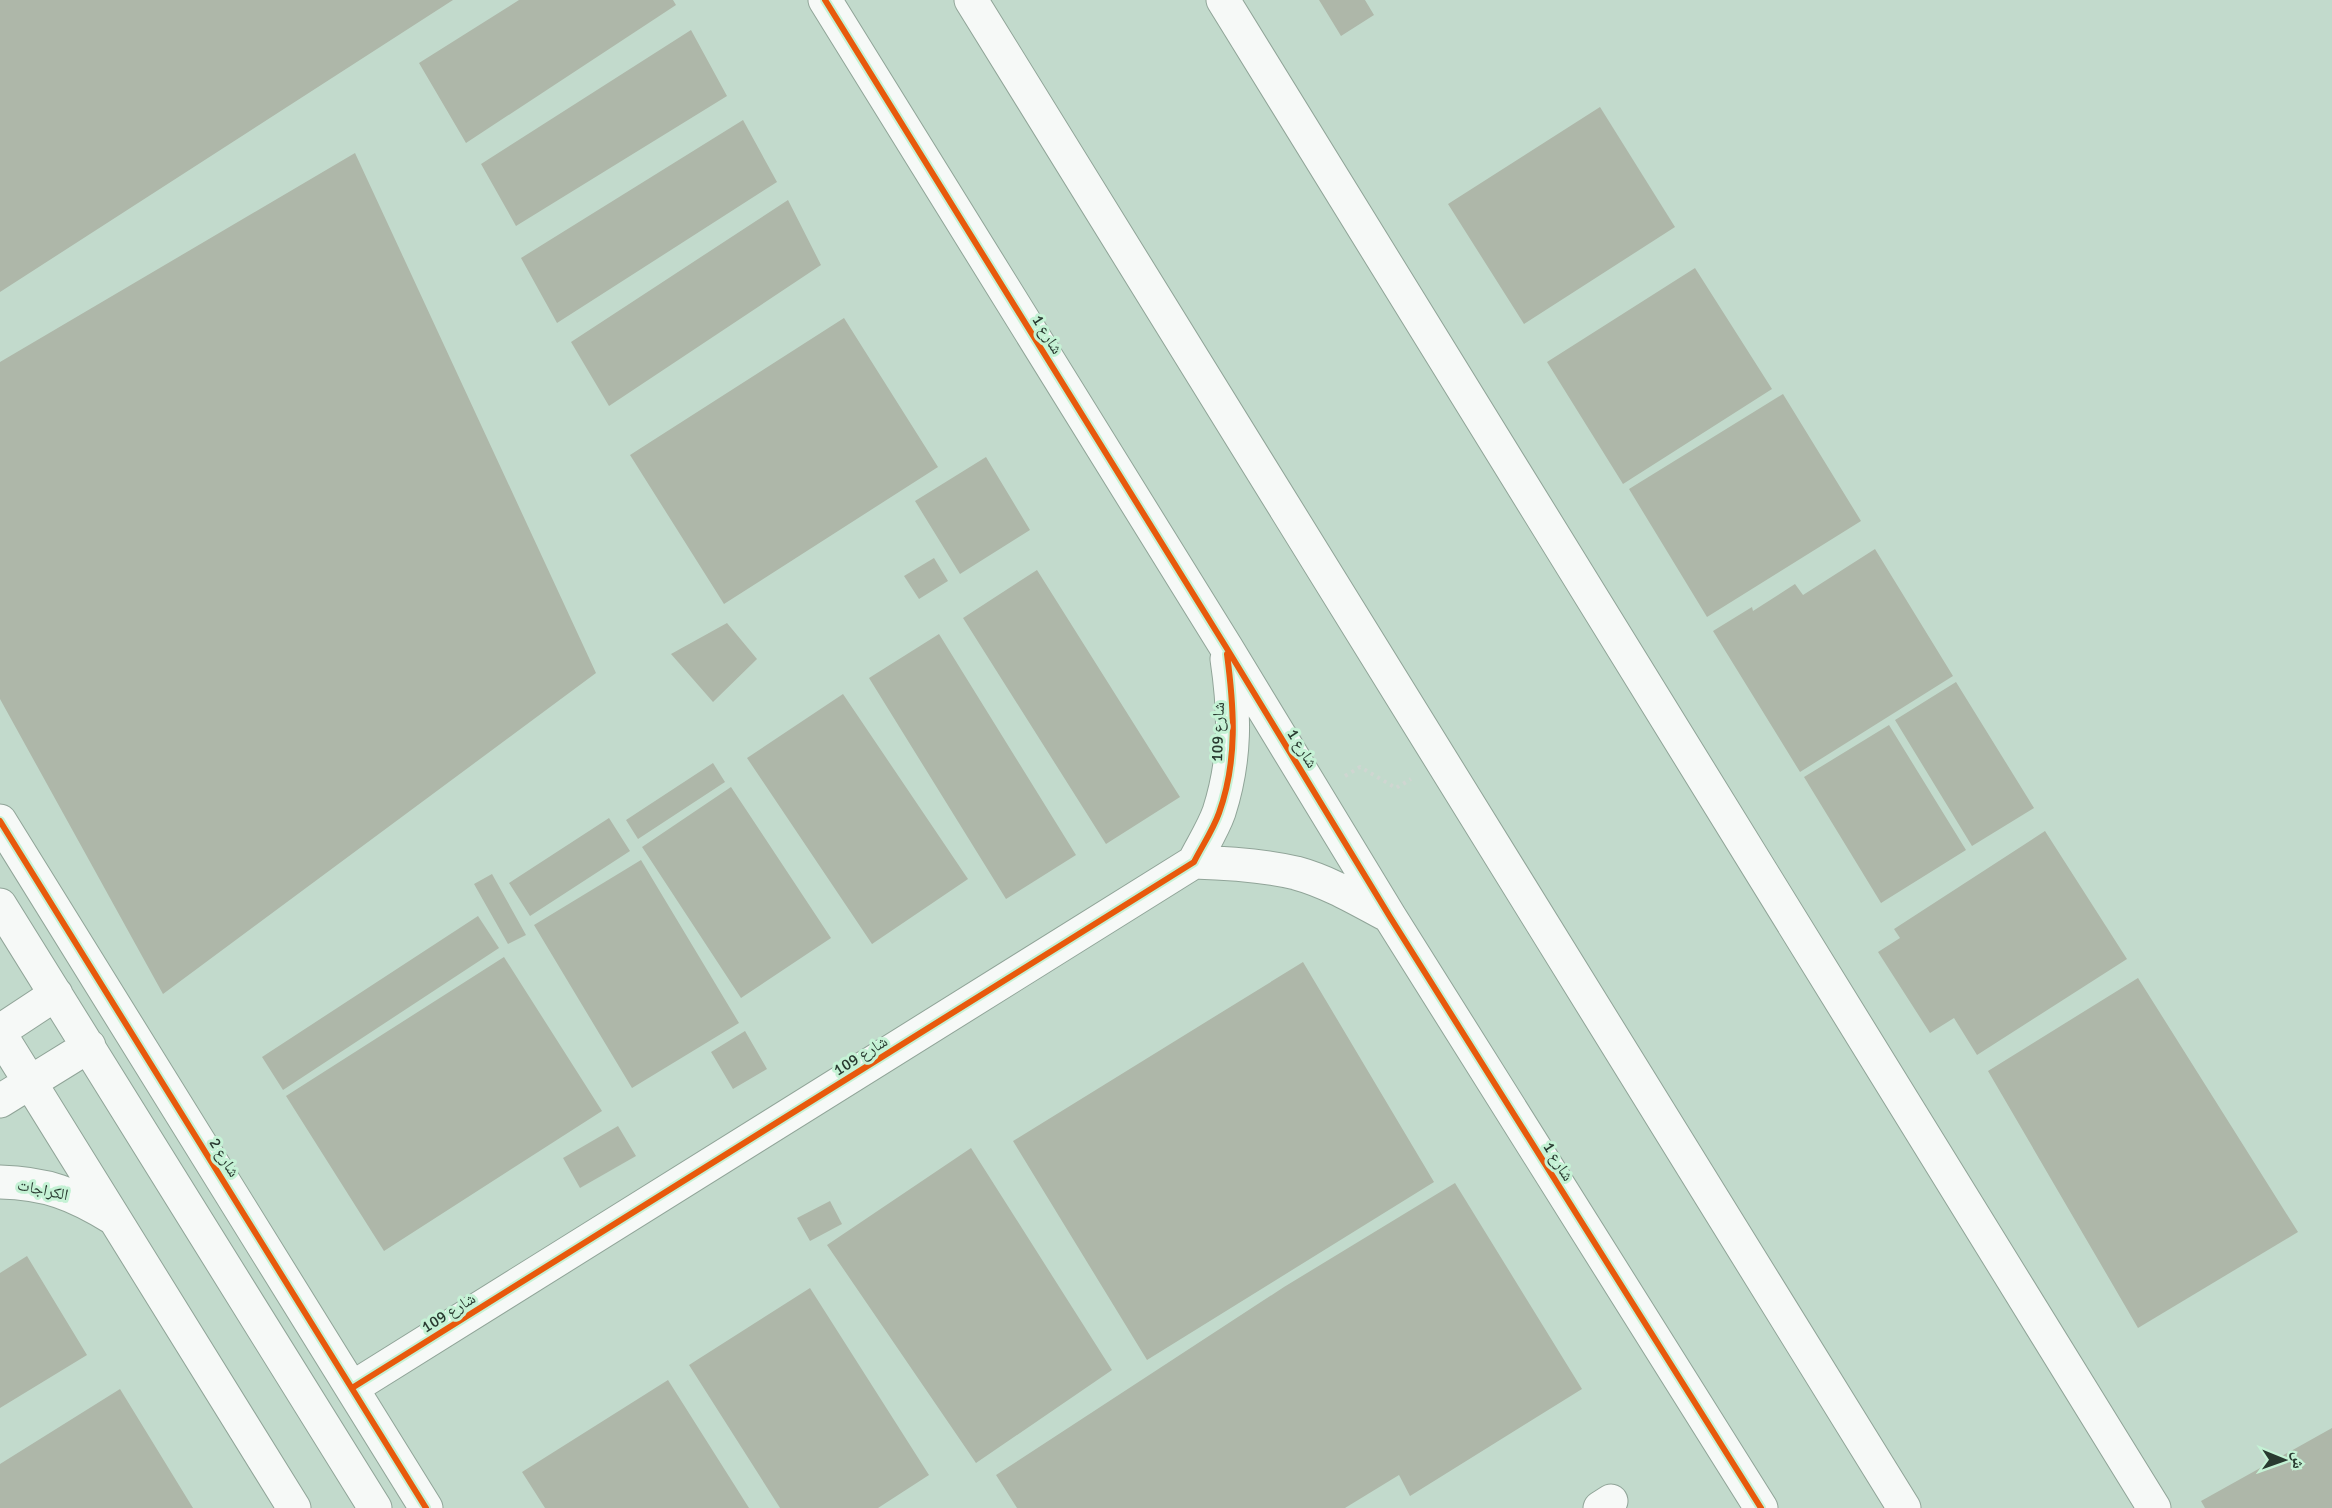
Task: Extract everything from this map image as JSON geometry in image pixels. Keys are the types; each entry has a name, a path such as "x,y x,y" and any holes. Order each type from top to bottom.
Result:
{"street":[{"name":"شارع 1","path":"825,0 1316,793 1390,917 1761,1508"},
{"path":"971,0 1904,1508"},
{"path":"1223,0 2154,1508"},
{"name":"شارع 109","path":"352,1388 1194,862 1219,813 1232,760 1234,706 1226,647"},
{"name":"شارع 2","path":"0,821 426,1508"},
{"path":"1194,862 1245,864 1296,874 1344,892 1390,917"},
{"path":"0,905 375,1508"},
{"path":"56,994 0,1033 294,1508"},
{"path":"0,1101 89,1046"},
{"name":"الكراجات","path":"0,1182 25,1183 59,1190 84,1200 115,1219"}],"path":[{"path":"1316,793 1360,767 1396,788 1441,760"}],"building":[{"path":"0,0 453,0 0,292"},
{"path":"519,0 673,0 676,5 466,143 419,63"},
{"path":"1319,0 1365,0 1374,15 1341,36"},
{"path":"691,30 727,96 516,226 481,164"},
{"path":"1600,107 1675,227 1524,324 1448,204"},
{"path":"743,120 777,182 557,323 521,258"},
{"path":"355,153 596,673 163,994 0,699 0,362"},
{"path":"788,200 821,265 609,406 571,342"},
{"path":"1695,268 1772,389 1623,484 1547,362"},
{"path":"844,318 938,467 724,604 630,455"},
{"path":"1783,394 1861,521 1707,617 1629,489"},
{"path":"986,457 1030,530 960,574 915,501"},
{"path":"1875,549 1953,676 1800,772 1713,631 1752,607 1753,611 1795,584 1803,595"},
{"path":"934,558 948,581 919,599 904,576"},
{"path":"1037,570 1180,797 1106,844 963,618"},
{"path":"727,623 757,659 713,702 671,654"},
{"path":"939,634 1076,855 1006,899 869,678"},
{"path":"1956,682 2034,808 1972,846 1895,720"},
{"path":"843,694 968,879 872,944 747,758"},
{"path":"1889,725 1966,850 1881,903 1804,777"},
{"path":"713,763 725,782 638,839 626,820"},
{"path":"731,787 831,938 741,998 642,847"},
{"path":"609,818 630,851 530,916 509,883"},
{"path":"2045,831 2127,959 1977,1055 1954,1018 1930,1033 1878,952 1900,938 1894,929"},
{"path":"641,860 739,1023 632,1088 534,925"},
{"path":"492,874 526,935 508,944 474,884"},
{"path":"478,916 499,948 283,1090 262,1057"},
{"path":"504,957 602,1111 384,1251 286,1096"},
{"path":"1303,962 1434,1182 1147,1360 1013,1141"},
{"path":"2138,978 2298,1232 2138,1328 1988,1071"},
{"path":"745,1031 767,1069 733,1089 711,1052"},
{"path":"618,1126 636,1156 580,1188 563,1158"},
{"path":"971,1148 1112,1370 976,1463 827,1245"},
{"path":"1455,1183 1582,1389 1410,1496 1399,1475 1345,1508 1017,1508 996,1475 1284,1287"},
{"path":"830,1201 842,1224 810,1241 797,1218"},
{"path":"27,1256 87,1355 0,1408 0,1273"},
{"path":"810,1288 929,1475 878,1508 780,1508 689,1365"},
{"path":"668,1380 749,1508 545,1508 522,1472"},
{"path":"120,1389 193,1508 0,1508 0,1464"},
{"path":"2332,1428 2332,1508 2205,1508 2201,1501"}],"cycle path":[{"path":"825,0 1226,647 1390,917 1761,1508"},
{"path":"352,1388 1194,862 1217,819 1229,773 1233,714 1227,654"},
{"path":"0,821 426,1508"}]}
